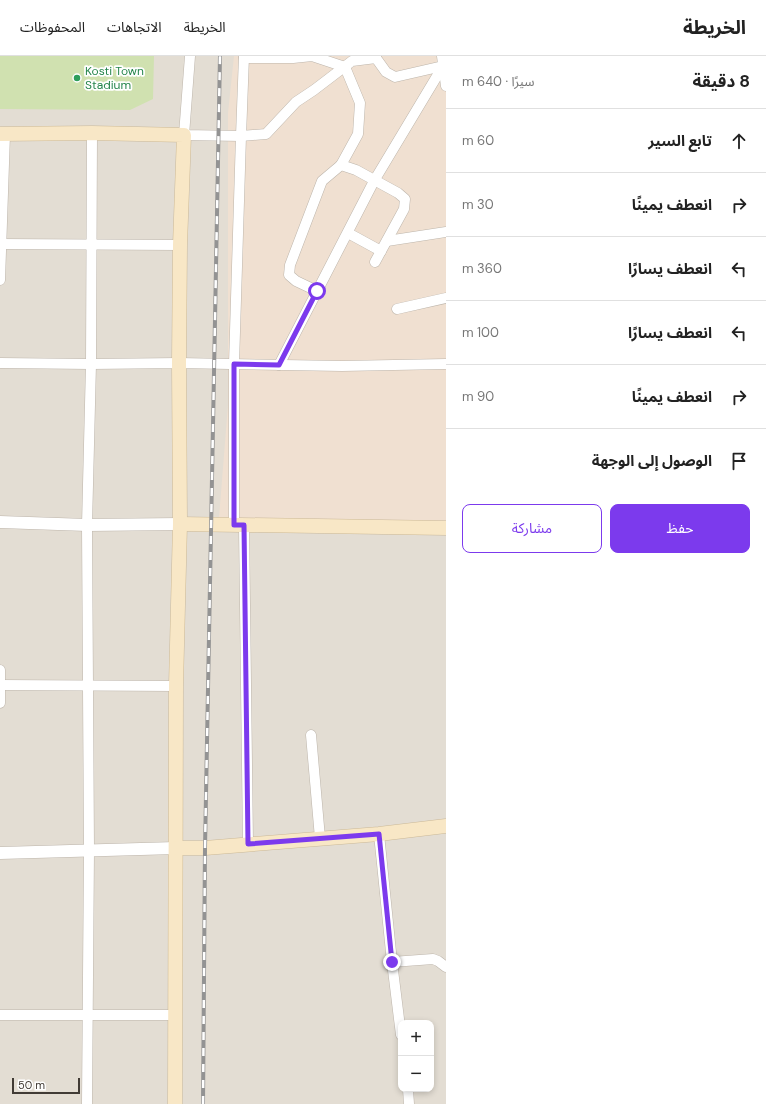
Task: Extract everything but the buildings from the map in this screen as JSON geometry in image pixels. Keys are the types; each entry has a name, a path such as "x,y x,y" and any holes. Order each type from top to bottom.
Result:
{"main road":[{"path":"3,134 92,133 184,135 180,245 180,524 176,686 175,1104"},
{"path":"180,524 446,528"},
{"path":"176,848 205,848 379,834 446,826"}],"street":[{"path":"190,56 184,135 241,136 266,134 296,102 352,61 376,57 386,72 395,76 443,61"},
{"path":"248,844 234,364 244,57 293,58 312,56 345,67 360,103 358,134 341,165 322,181 290,264 289,275 296,281 317,291"},
{"path":"443,61 446,86"},
{"path":"279,365 374,181 443,61"},
{"path":"87,1104 87,525 91,364 92,133"},
{"path":"0,280 3,134"},
{"path":"341,165 356,170 398,193 405,199 404,209 375,262"},
{"path":"387,241 446,232"},
{"path":"348,233 381,251"},
{"path":"0,244 180,245"},
{"path":"397,309 446,298"},
{"path":"0,363 179,363 342,366 446,364"},
{"path":"0,522 87,525 180,524"},
{"path":"0,670 0,702"},
{"path":"0,685 176,686"},
{"path":"311,734 320,838"},
{"path":"379,834 399,1020"},
{"path":"0,853 176,848"},
{"path":"392,962 433,959 446,967"},
{"path":"0,1015 175,1015"},
{"path":"408,1092 409,1104"}],"shaded area":[{"path":"0,56 446,56 446,1104 0,1104"},
{"path":"234,56 446,56 446,522 219,518 228,405 228,113"}],"green space":[{"name":"Kosti Town Stadium","path":"0,56 154,56 153,99 130,110 0,109"}],"railway":[{"path":"203,1104 205,848 220,56"}],"place":[{"name":"Kosti Town Stadium","path":"77,78"}],"route":[{"path":"317,291 279,365 234,364 234,525 244,525 248,844 379,834 392,962"}]}
